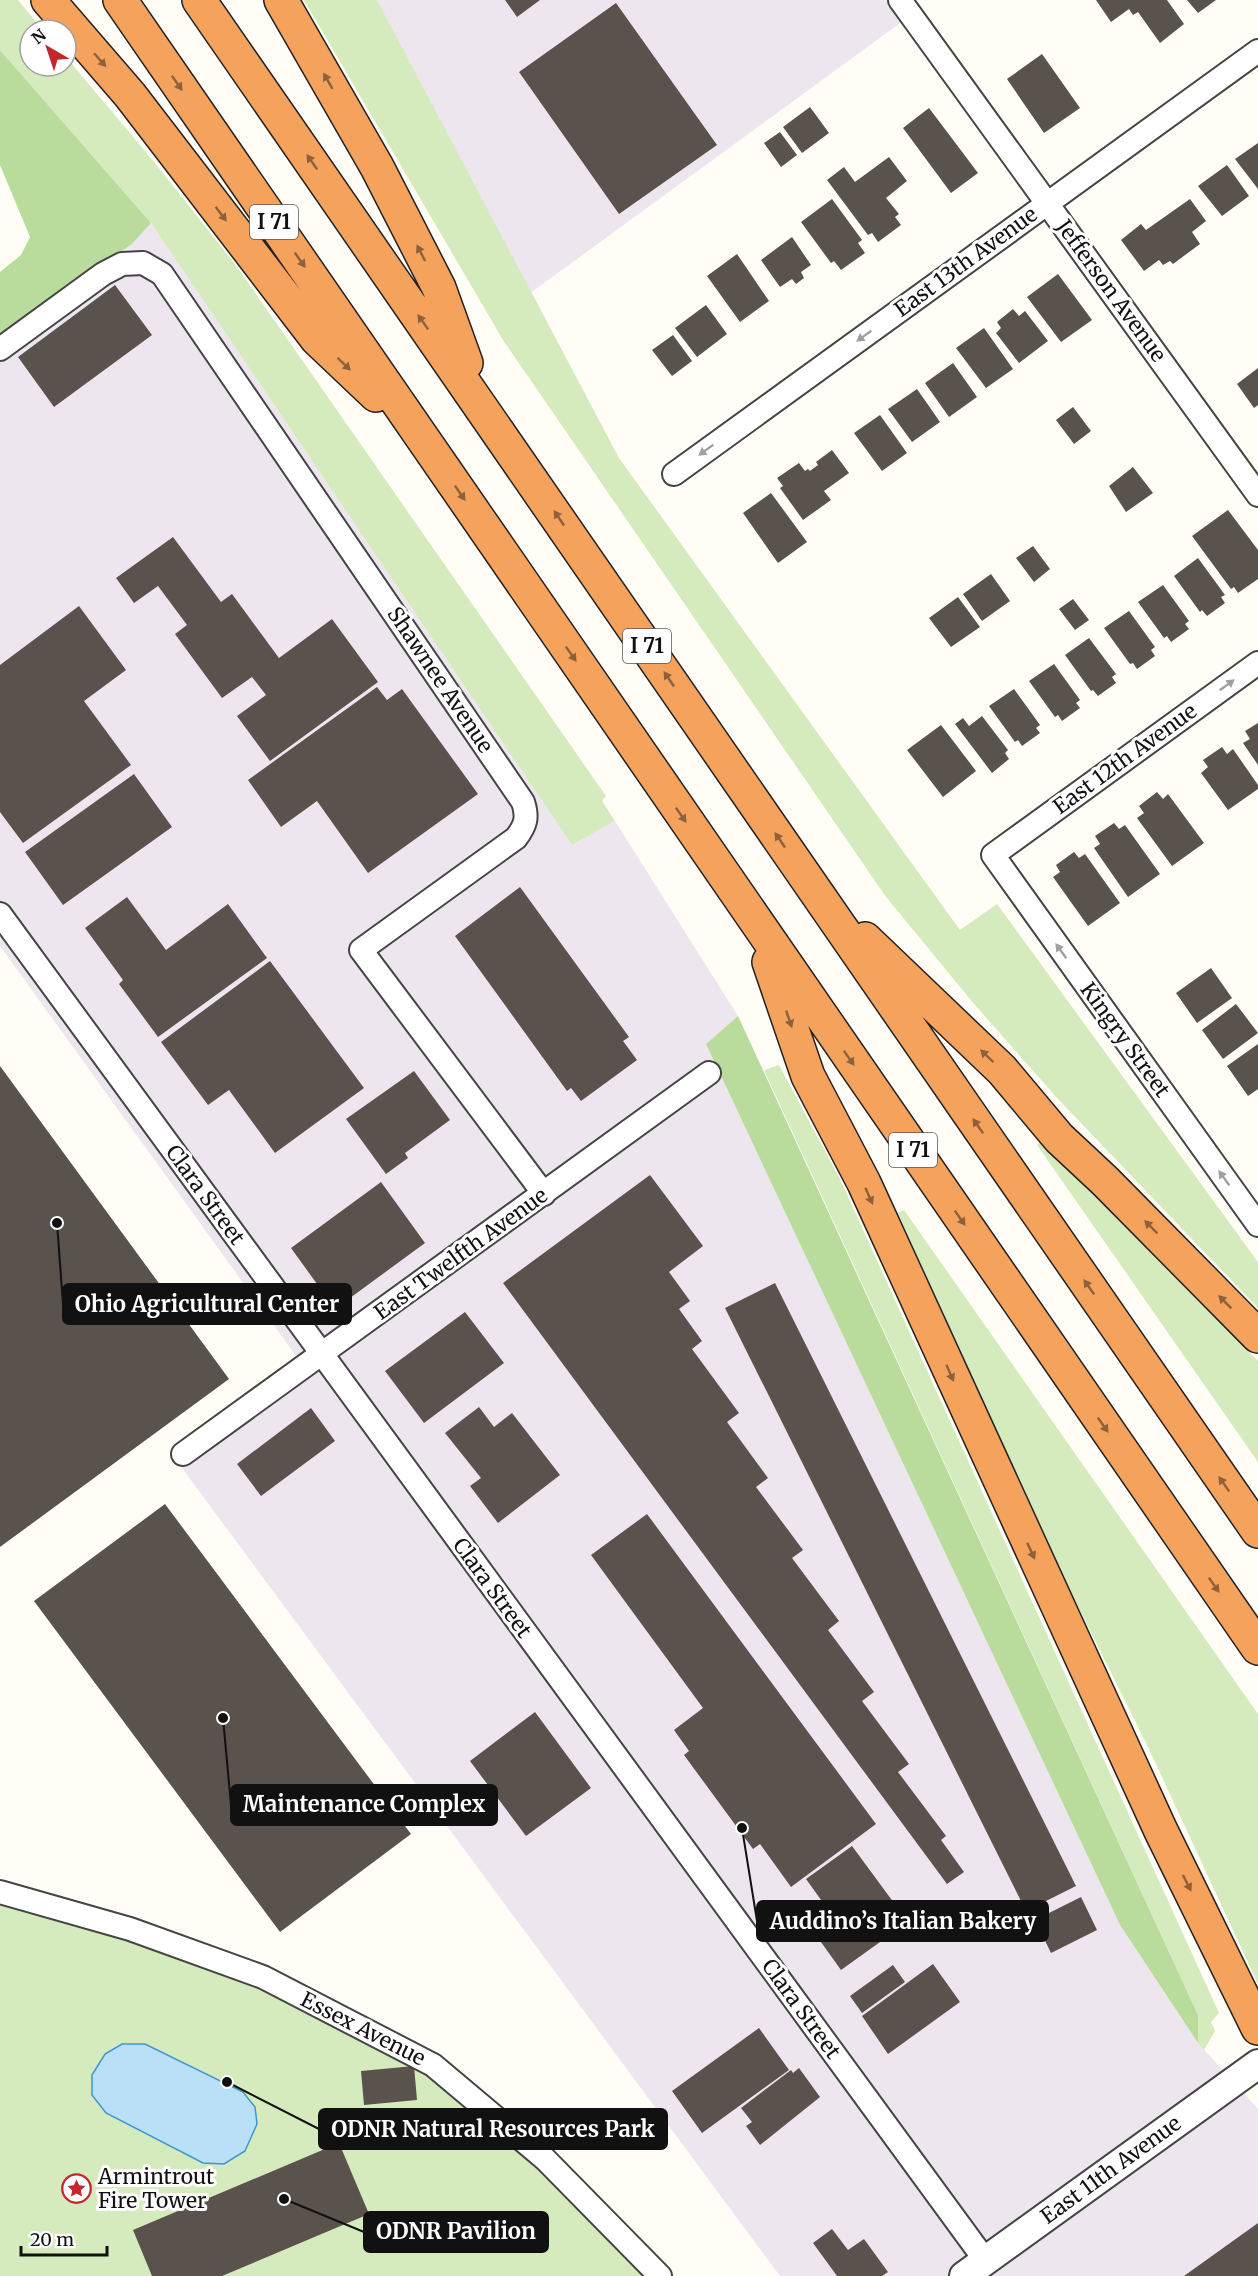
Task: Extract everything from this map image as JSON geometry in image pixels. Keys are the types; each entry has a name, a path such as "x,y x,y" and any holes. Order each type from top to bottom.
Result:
{"highway":[{"path":"48,0 130,95 317,339 427,445"},
{"name":"I 71","path":"120,0 1258,1648"},
{"name":"I 71","path":"199,0 1258,1532"},
{"path":"281,0 377,167 439,288 480,405"},
{"path":"813,888 1002,1070 1059,1138 1105,1180 1258,1336"},
{"path":"756,924 808,1076 864,1183 1161,1830 1258,2028"}],"street":[{"name":"Jefferson Avenue","path":"900,0 1258,495"},
{"name":"East 13th Avenue","path":"674,474 1258,51"},
{"name":"Shawnee Avenue","path":"0,349 103,274 122,264 143,263 162,274 523,802 527,814 524,827 516,838 361,950 544,1194"},
{"name":"East 12th Avenue","path":"993,855 1258,663"},
{"name":"Kingry Street","path":"993,855 1258,1225"},
{"name":"Clara Street","path":"0,914 321,1355 974,2268"},
{"name":"East Twelfth Avenue","path":"183,1454 709,1073"},
{"name":"Essex Avenue","path":"0,1892 129,1929 263,1977 433,2065 545,2159 660,2276"},
{"name":"East 11th Avenue","path":"974,2268 1258,2064"}],"shaded area":[{"path":"377,0 905,0 914,13 529,294"},
{"path":"151,223 572,845 615,821 738,1016 706,1044 1120,1925 1198,2043 1258,2109 1258,2276 780,2276 176,1460 304,1367 0,946 0,335 132,244"}],"green space":[{"path":"0,0 18,0 33,18 18,18 18,71 0,50"},
{"path":"304,0 377,0 619,458 960,930 997,904 1258,1262 1258,1308 1058,1099 975,1005 886,897 503,340"},
{"path":"0,50 18,71 18,78 24,78 151,223 132,244 0,335 0,272 21,255 30,237 0,165"},
{"path":"78,71 150,157 235,264 606,796 602,801 615,821 572,845 151,223 24,78 78,78"},
{"path":"738,1016 1198,2015 1198,2043 1120,1925 706,1044"},
{"path":"779,1065 839,1177 1219,2013 1211,2022 1215,2031 1204,2050 1198,2043 1198,2015 764,1070"},
{"path":"1045,1138 1092,1191 1258,1361 1258,1462 1037,1145"},
{"path":"904,1210 1258,1714 1258,1984 1149,1749 1038,1526 898,1213"},
{"path":"0,1892 129,1929 433,2065 660,2276 0,2276"}],"water":[{"path":"122,2044 145,2044 243,2092 255,2107 257,2124 245,2151 224,2164 203,2163 106,2113 92,2095 92,2075 105,2054"}],"building":[{"path":"505,0 540,0 517,17"},
{"path":"1096,0 1167,0 1184,24 1160,43 1138,12 1133,15 1129,9 1111,22"},
{"path":"1187,0 1216,0 1198,13"},
{"path":"616,3 717,145 619,214 519,72"},
{"path":"1042,54 1080,108 1044,133 1007,79"},
{"path":"810,107 829,133 802,153 783,127"},
{"path":"929,108 978,173 951,193 903,128"},
{"path":"780,132 797,155 781,167 764,143"},
{"path":"1258,143 1258,189 1235,159"},
{"path":"889,157 907,181 886,198 899,214 895,217 901,225 878,242 872,233 868,235 827,180 844,167 855,182"},
{"path":"1227,165 1249,196 1222,216 1198,186"},
{"path":"832,199 862,240 858,243 865,253 841,270 834,261 831,263 801,222"},
{"path":"1190,199 1206,221 1192,232 1200,244 1173,264 1170,261 1163,265 1159,260 1144,271 1121,240 1141,224 1146,230"},
{"path":"792,237 811,265 801,272 804,278 796,284 792,279 780,287 761,260"},
{"path":"737,254 769,301 740,322 707,276"},
{"path":"1058,274 1092,320 1061,342 1027,297"},
{"path":"115,285 152,335 54,407 18,357"},
{"path":"706,305 727,334 697,357 675,328"},
{"path":"1013,309 1019,316 1025,311 1048,341 1019,363 996,333 1001,328 997,322"},
{"path":"984,328 1013,369 986,388 956,348"},
{"path":"673,335 692,361 672,376 652,350"},
{"path":"953,363 977,397 949,417 925,383"},
{"path":"1258,368 1258,405 1254,408 1237,384"},
{"path":"917,389 940,422 912,442 888,409"},
{"path":"1073,407 1091,431 1074,444 1056,420"},
{"path":"880,415 907,453 882,471 854,433"},
{"path":"832,450 849,473 824,491 831,500 803,520 780,488 783,486 777,478 799,463 805,471 808,469 810,471 818,465 816,462"},
{"path":"1133,467 1153,493 1126,512 1109,486"},
{"path":"771,493 807,542 778,563 743,513"},
{"path":"1228,510 1258,550 1258,579 1238,593 1234,587 1231,589 1192,536"},
{"path":"173,537 221,602 232,594 279,658 332,619 378,682 270,761 237,716 266,695 252,677 222,698 175,634 187,625 158,586 134,603 116,578"},
{"path":"1033,546 1050,569 1034,582 1016,558"},
{"path":"1198,558 1225,595 1221,597 1225,603 1207,616 1202,610 1200,612 1174,576"},
{"path":"991,574 1010,601 982,621 963,594"},
{"path":"1163,585 1189,621 1185,624 1189,629 1171,642 1167,636 1164,638 1138,602"},
{"path":"958,597 980,627 951,647 929,618"},
{"path":"1073,599 1089,620 1075,630 1059,609"},
{"path":"79,606 126,670 84,701 131,765 23,843 0,812 0,665"},
{"path":"1129,611 1155,647 1151,650 1155,656 1137,669 1133,663 1130,664 1104,628"},
{"path":"1089,638 1116,674 1112,677 1116,683 1098,696 1093,690 1091,691 1065,655"},
{"path":"1054,664 1080,700 1076,703 1080,708 1062,721 1058,715 1055,717 1029,681"},
{"path":"377,687 387,700 402,689 478,794 368,873 317,801 281,827 248,780"},
{"path":"1014,689 1040,725 1036,728 1040,733 1022,746 1018,740 1015,742 989,706"},
{"path":"982,716 1008,750 1005,753 1009,759 992,773 955,724 963,718 969,726"},
{"path":"1258,723 1258,765 1243,743 1250,739 1245,731"},
{"path":"941,725 976,771 943,797 907,750"},
{"path":"1222,747 1227,754 1233,749 1258,785 1258,789 1228,810 1201,773 1208,767 1203,760"},
{"path":"134,774 172,827 63,905 25,852"},
{"path":"1157,792 1163,799 1168,794 1204,843 1172,866 1137,818 1144,813 1139,806"},
{"path":"1114,823 1119,829 1125,825 1160,874 1128,897 1094,848 1100,844 1095,836"},
{"path":"1074,852 1079,858 1085,854 1120,903 1088,926 1053,877 1060,872 1056,865"},
{"path":"520,887 629,1037 623,1041 637,1060 581,1101 571,1088 567,1091 455,936"},
{"path":"127,897 166,950 228,904 267,958 158,1037 119,984 123,980 85,928"},
{"path":"270,961 364,1088 275,1153 229,1090 208,1105 161,1042"},
{"path":"1211,968 1232,998 1197,1023 1176,993"},
{"path":"1236,1004 1258,1033 1223,1059 1202,1030"},
{"path":"1258,1044 1258,1089 1248,1096 1227,1066"},
{"path":"0,1066 229,1379 0,1547"},
{"path":"414,1071 450,1120 405,1153 408,1158 386,1174 346,1119"},
{"path":"650,1175 703,1246 669,1272 690,1301 679,1309 702,1341 692,1349 739,1413 727,1422 768,1478 756,1487 803,1550 792,1558 839,1621 828,1630 874,1692 862,1701 909,1764 898,1772 946,1836 941,1840 964,1872 947,1884 503,1283"},
{"path":"381,1182 425,1243 335,1309 291,1248"},
{"path":"775,1283 1076,1886 1026,1911 725,1308"},
{"path":"465,1312 504,1363 424,1423 385,1371"},
{"path":"479,1407 494,1427 512,1413 560,1475 498,1523 470,1486 481,1478 445,1433"},
{"path":"311,1408 335,1441 261,1496 237,1464"},
{"path":"165,1504 411,1834 280,1932 34,1601"},
{"path":"647,1514 876,1824 791,1887 760,1844 753,1849 684,1755 689,1751 674,1730 703,1708 591,1555"},
{"path":"535,1712 591,1788 526,1836 470,1761"},
{"path":"852,1846 908,1922 841,1970 808,1924 820,1915 816,1910 824,1904 806,1879"},
{"path":"1081,1897 1097,1930 1051,1953 1035,1920"},
{"path":"933,1964 960,2002 888,2054 862,2016"},
{"path":"893,1965 905,1982 862,2013 850,1996"},
{"path":"759,2028 789,2070 702,2133 672,2091"},
{"path":"414,2066 417,2100 364,2105 361,2071"},
{"path":"799,2068 820,2097 760,2145 746,2126 752,2122 741,2108 791,2070 793,2073"},
{"path":"339,2143 369,2214 222,2276 152,2276 133,2230"},
{"path":"1258,2223 1258,2276 1184,2276"},
{"path":"832,2229 848,2250 864,2239 888,2272 882,2276 837,2276 813,2243"}],"place":[{"name":"Ohio Agricultural Center","path":"57,1223"},
{"name":"Maintenance Complex","path":"223,1718"},
{"name":"Auddino’s Italian Bakery","path":"742,1828"},
{"name":"ODNR Natural Resources Park","path":"227,2082"},
{"name":"Armintrout Fire Tower","path":"77,2189"},
{"name":"ODNR Pavilion","path":"284,2199"}]}
